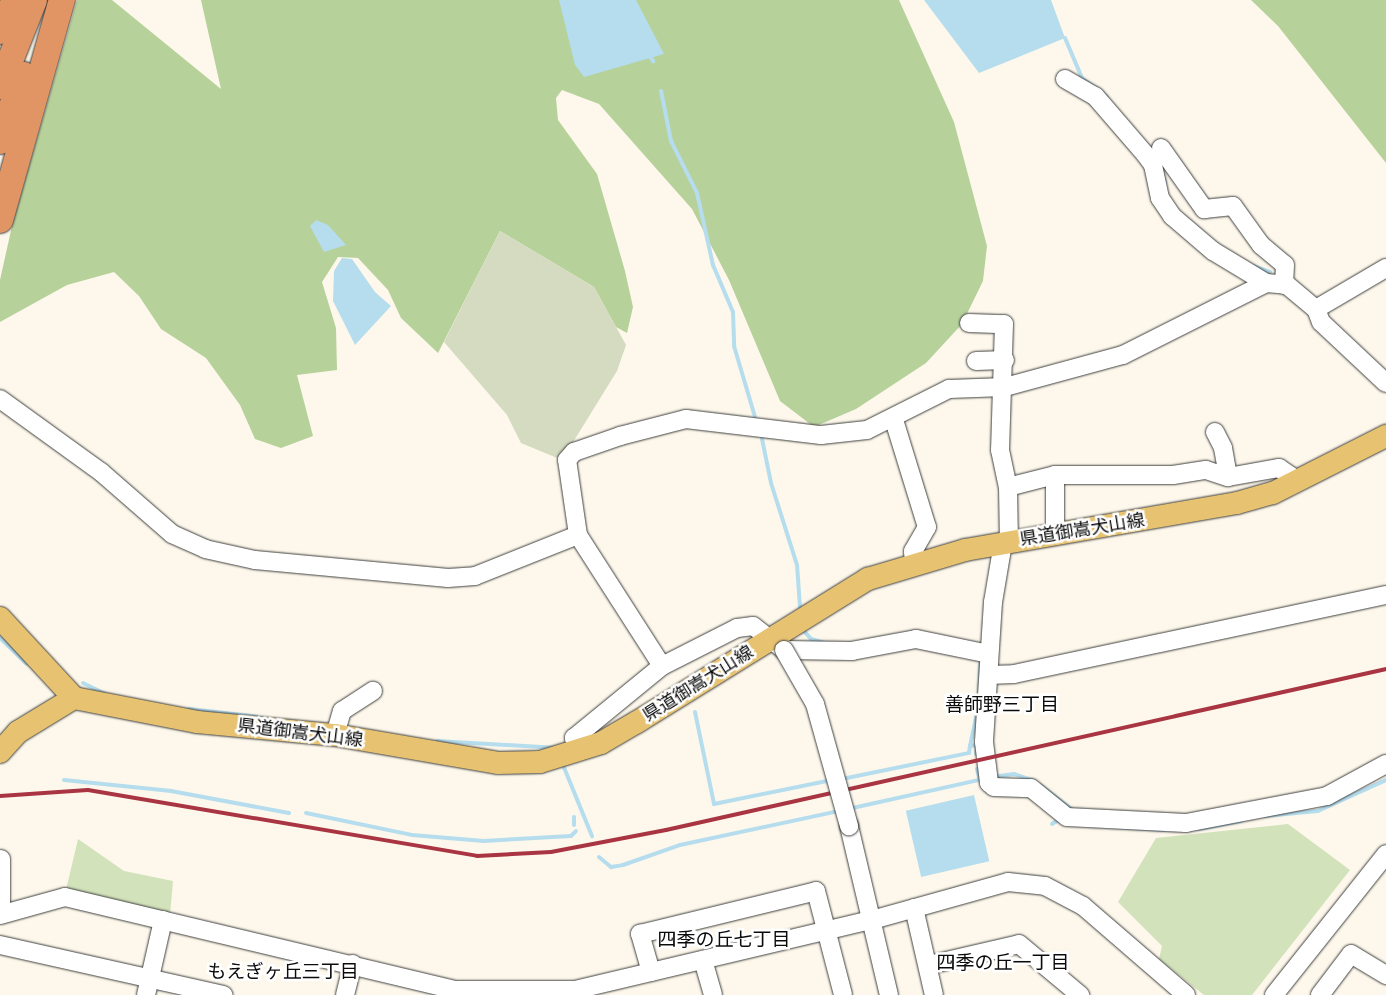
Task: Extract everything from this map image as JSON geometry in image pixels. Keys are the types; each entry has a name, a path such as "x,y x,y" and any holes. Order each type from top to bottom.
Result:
{"highway":[{"path":"0,31 14,0"},
{"path":"0,86 34,0"},
{"path":"0,141 53,0"},
{"path":"0,220 62,0"}],"main road":[{"name":"県道御嵩犬山線","path":"74,698 198,722 336,730 498,763 540,762 578,751 689,692 779,643 837,595 914,562 1055,534 1237,503 1297,480 1386,436"},
{"path":"0,618 44,661 74,698 18,732 0,752"}],"street":[{"path":"1065,79 1095,96 1145,154 1153,165 1160,198 1172,216 1213,251 1266,283 1284,285 1316,309 1321,322 1386,383"},
{"path":"1161,148 1204,209 1233,206 1261,244 1285,265 1284,285"},
{"path":"1316,309 1386,268"},
{"path":"662,666 578,535 564,469 574,452 686,420 821,435 867,430 894,420 949,389 1005,387 1123,355 1266,283"},
{"path":"968,323 1004,324 1005,387 1000,450 1008,487 1006,543 989,654 984,742 988,777 1031,788 1076,815 1111,820 1186,823 1327,796 1386,764"},
{"path":"976,361 1005,360"},
{"path":"0,399 101,472 172,534 205,549 255,560 448,578 475,576 578,535"},
{"path":"894,420 927,527 913,551 914,562"},
{"path":"1215,432 1224,448 1228,477"},
{"path":"1008,487 1055,474 1173,475 1206,470 1228,477 1280,468 1297,480"},
{"path":"1055,474 1055,534"},
{"path":"989,675 1014,674 1386,595"},
{"path":"578,751 574,738 662,666 737,628 754,626 779,643 815,704 849,826 889,995"},
{"path":"779,643 852,652 916,639 989,654"},
{"path":"336,730 342,711 373,691"},
{"path":"1274,995 1386,854"},
{"path":"1,859 1,914 65,897 456,990 528,993 575,993 651,972 872,920 1008,882 1045,886 1083,906 1186,995"},
{"path":"651,972 640,934 816,891 827,930 839,994"},
{"path":"914,908 929,965 934,995"},
{"path":"146,995 163,920"},
{"path":"0,944 224,995"},
{"path":"929,965 1019,944 1080,995"},
{"path":"1320,995 1351,954 1386,975"},
{"path":"704,960 713,995"},
{"path":"345,995 353,964"}],"green space":[{"path":"77,0 112,0 221,89 201,0 899,0 954,122 987,246 983,281 962,324 926,363 856,409 814,427 780,401 729,280 692,209 599,104 562,90 556,98 558,120 597,174 625,271 633,307 627,333 616,327 594,287 500,231 438,353 401,318 388,290 358,258 338,257 322,282 336,328 337,370 297,375 313,436 281,448 255,439 240,405 206,358 161,329 139,296 114,272 67,285 0,322 0,280 12,226"},
{"path":"1251,0 1386,0 1386,163 1278,26"},
{"path":"500,231 594,287 626,345 617,371 562,460 521,443 507,415 444,342"},
{"path":"1288,824 1350,870 1252,995 1204,995 1159,959 1162,946 1118,902 1156,838"},
{"path":"78,839 124,871 173,881 170,915 65,894"}],"water":[{"path":"559,0 636,0 664,54 584,77 575,65"},
{"path":"924,0 1051,0 1065,38 979,73"},
{"path":"316,220 328,225 346,245 324,252 310,226"},
{"path":"342,258 352,259 375,292 391,306 355,345 333,301 334,271"},
{"path":"974,795 989,861 921,877 906,811"}],"waterway":[{"path":"1065,38 1082,78 1107,97"},
{"path":"648,54 653,61"},
{"path":"661,91 671,141 697,193 713,265 733,312 734,346 755,417"},
{"path":"1160,166 1165,182"},
{"path":"1253,266 1270,272"},
{"path":"762,439 771,483 797,565 800,607"},
{"path":"803,630 811,639 825,643"},
{"path":"0,638 27,664"},
{"path":"979,700 980,664"},
{"path":"83,683 106,694"},
{"path":"189,709 259,717"},
{"path":"970,746 978,709"},
{"path":"695,712 714,804 832,780"},
{"path":"437,741 558,748"},
{"path":"842,779 969,753 970,746 977,745 976,754"},
{"path":"563,765 592,836"},
{"path":"977,769 980,780"},
{"path":"992,777 1014,774 1034,781"},
{"path":"848,809 983,779"},
{"path":"64,780 171,791 289,813"},
{"path":"1265,816 1318,811 1386,780"},
{"path":"1040,785 1074,811"},
{"path":"599,857 611,867 623,865 680,845 839,811"},
{"path":"306,813 412,835 484,841 571,836 576,831"},
{"path":"574,817 574,825"},
{"path":"1052,824 1060,819"},
{"path":"1199,829 1241,821"},
{"path":"1087,825 1164,830"}],"railway":[{"path":"0,796 88,790 477,856 551,852 666,830 1386,669"}],"district":[{"name":"善師野三丁目","path":"1002,705"},
{"name":"四季の丘七丁目","path":"724,940"},
{"name":"四季の丘一丁目","path":"1003,963"},
{"name":"もえぎヶ丘三丁目","path":"283,972"}]}
